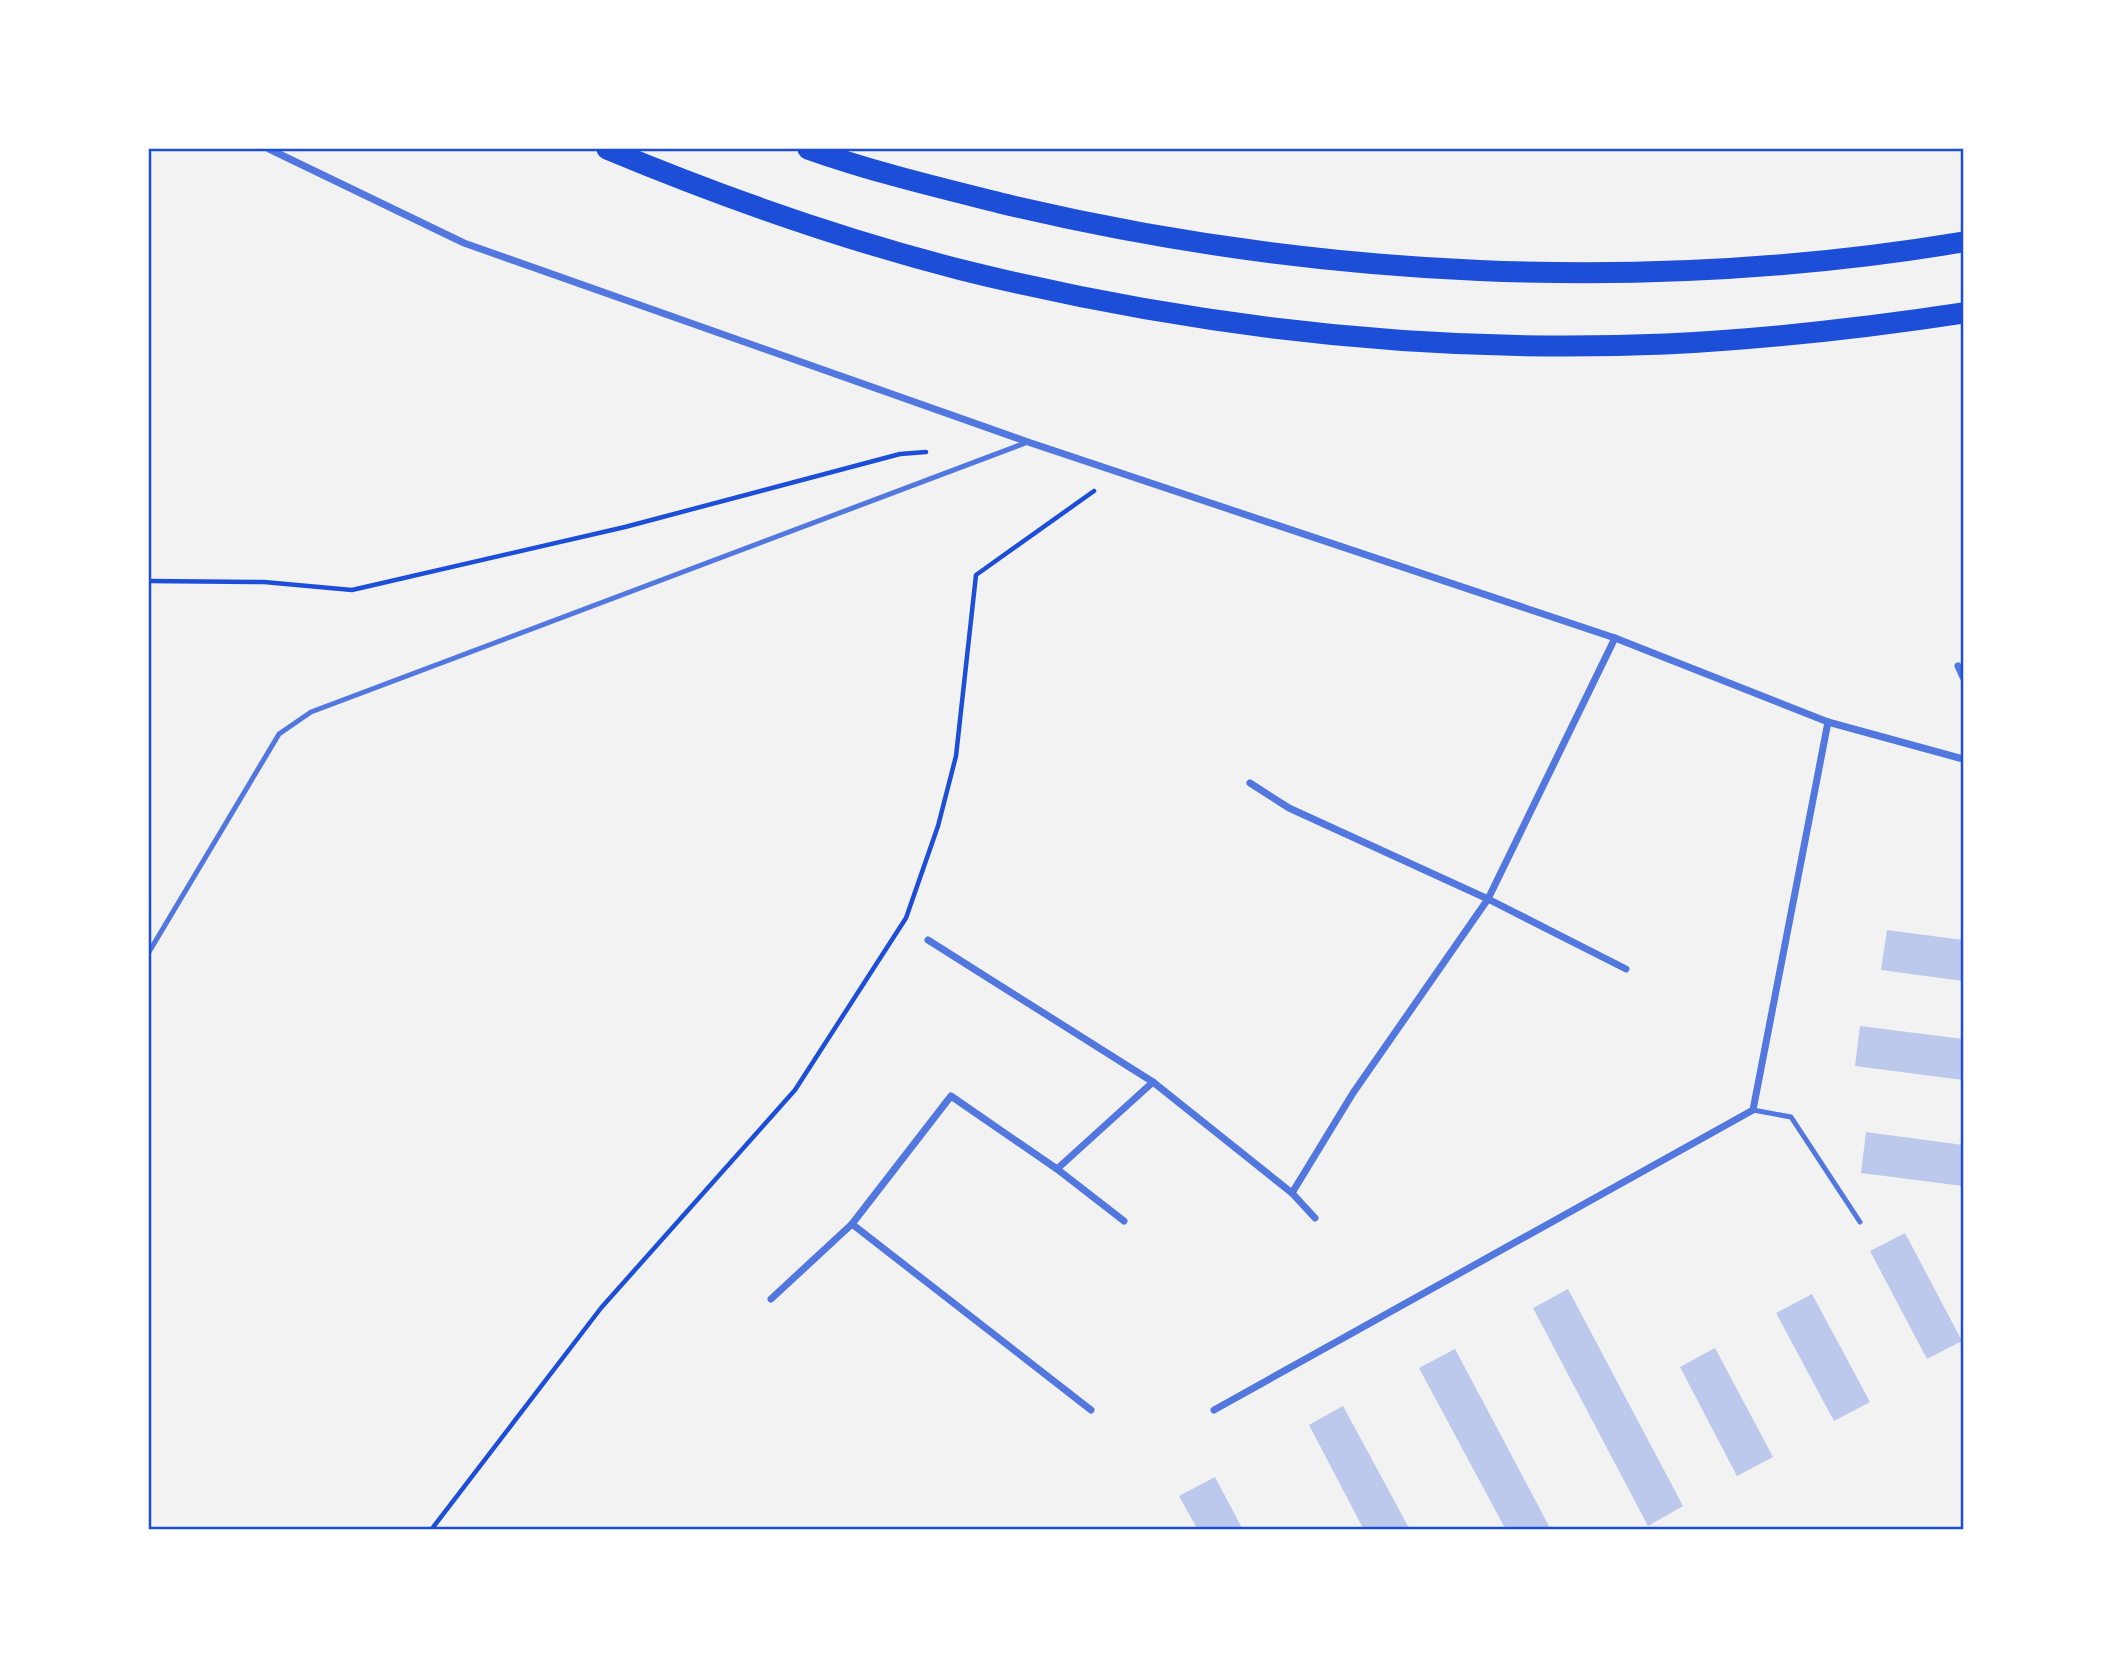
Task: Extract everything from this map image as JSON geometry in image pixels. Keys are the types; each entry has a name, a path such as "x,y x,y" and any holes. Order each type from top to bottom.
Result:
{"highway":[{"path":"607,149 750,205 961,269 1082,297 1205,318 1314,332 1440,342 1665,344 1790,335 1963,313"},
{"path":"808,149 936,187 1056,216 1177,239 1300,256 1425,268 1550,272 1675,271 1801,263 1963,242"}],"street":[{"path":"268,149 464,243 1028,442 1615,638 1828,722 1963,760"},
{"path":"1292,1193 1353,1093 1488,899 1615,638"},
{"path":"1958,666 1963,677"},
{"path":"1214,1409 1754,1110 1828,722"},
{"path":"1250,783 1289,808 1488,899 1626,970"},
{"path":"928,940 1153,1082 1292,1193 1315,1218"},
{"path":"1057,1169 1153,1082"},
{"path":"771,1299 852,1224 951,1096 1057,1169 1124,1221"},
{"path":"852,1224 1091,1410"}],"lane":[{"path":"149,952 279,734 311,712 1028,442"},
{"path":"1754,1110 1791,1117 1860,1222"}],"path":[{"path":"149,581 264,582 352,590 625,527 900,454 938,451"},
{"path":"431,1530 601,1308 795,1090 906,918 938,826 956,756 976,575 1121,472"}],"building":[{"path":"1887,930 1963,940 1963,981 1881,970"},
{"path":"1860,1026 1963,1039 1963,1080 1855,1066"},
{"path":"1866,1132 1963,1145 1963,1186 1861,1173"},
{"path":"1905,1233 1962,1341 1927,1359 1870,1251"},
{"path":"1568,1289 1683,1506 1648,1526 1533,1308"},
{"path":"1812,1294 1870,1402 1834,1421 1776,1313"},
{"path":"1715,1348 1773,1457 1737,1476 1680,1367"},
{"path":"1455,1349 1551,1530 1506,1530 1419,1368"},
{"path":"1343,1406 1410,1530 1364,1530 1309,1425"},
{"path":"1215,1477 1243,1530 1198,1530 1179,1496"}]}
